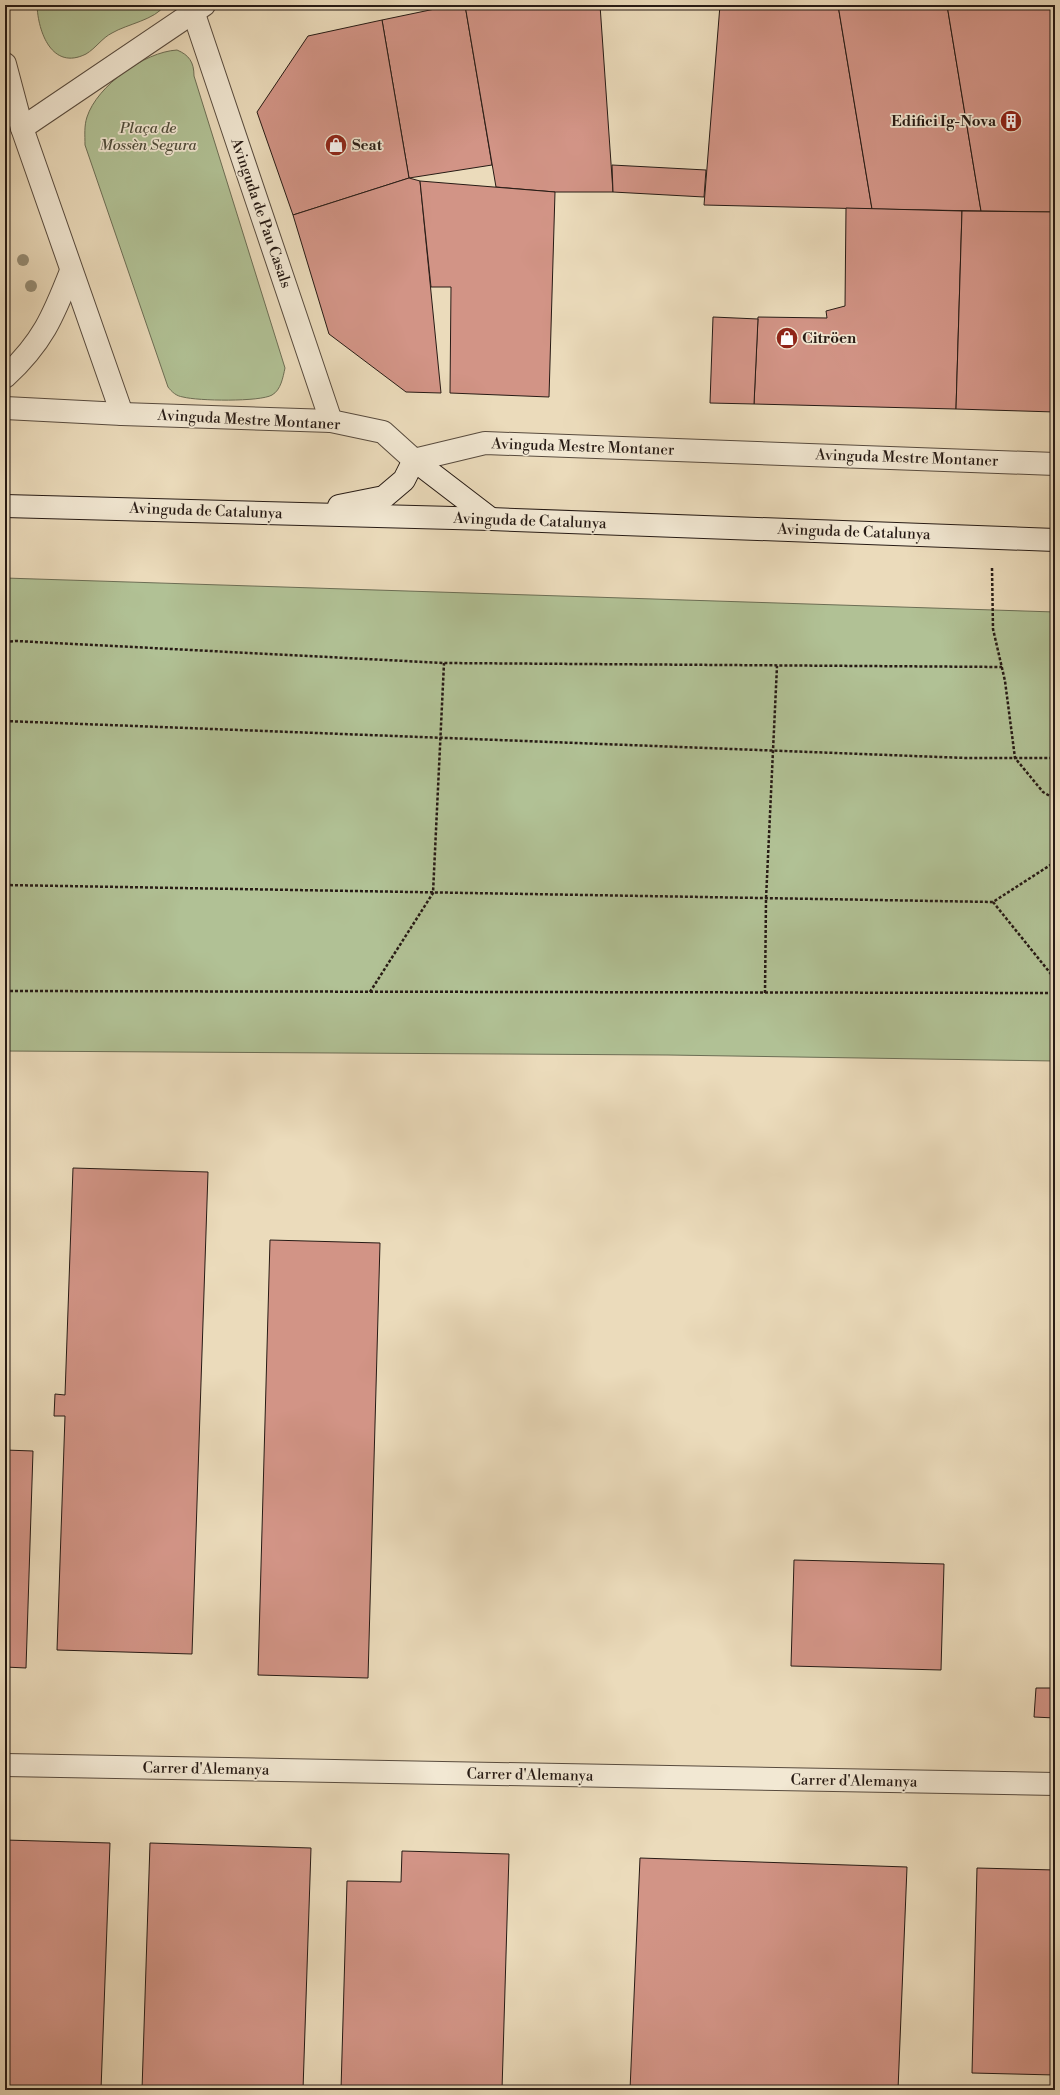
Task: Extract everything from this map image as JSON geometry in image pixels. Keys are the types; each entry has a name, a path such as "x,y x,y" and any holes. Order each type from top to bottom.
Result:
{"street":[{"path":"22,128 196,7"},
{"name":"Avinguda de Pau Casals","path":"196,7 331,421"},
{"path":"5,64 22,128 122,414"},
{"path":"5,377 39,341 54,314 71,271"},
{"name":"Avinguda Mestre Montaner","path":"5,408 122,414 331,421 383,432 414,460 485,443 1055,464"},
{"path":"301,514 384,497 404,480 414,460 491,519"},
{"name":"Avinguda de Catalunya","path":"5,506 491,519 1055,540"},
{"name":"Carrer d'Alemanya","path":"5,1765 1055,1784"}],"path":[{"path":"991,537 993,629 1002,667 1015,758 1043,792 1055,799"},
{"path":"5,642 16,641 444,664 1002,667"},
{"path":"370,992 433,893 442,738 444,664"},
{"path":"765,993 766,898 777,666"},
{"path":"5,721 966,758 1055,758"},
{"path":"5,885 993,902 1055,862"},
{"path":"993,902 1055,979"},
{"path":"5,991 1055,993"}],"green space":[{"path":"37,5 165,5 155,14 112,33 86,54 74,58 64,57 56,53 49,46 40,26"},
{"name":"Plaça de Mossèn Segura","path":"177,50 185,54 192,63 194,76 285,368 278,390 272,395 265,397 243,400 191,398 176,395 168,387 85,145 85,127 92,105 111,83 123,73 150,57 164,52"},
{"path":"5,578 1055,612 1055,1061 668,1055 5,1051"}],"building":[{"path":"454,5 465,5 492,165 409,178 382,20"},
{"path":"465,5 600,5 613,192 555,192 496,187"},
{"path":"720,5 838,5 872,209 704,205"},
{"path":"838,5 947,5 981,211 872,209"},
{"name":"Edifici Ig-Nova","path":"947,5 1051,5 1055,31 1055,212 981,211"},
{"name":"Seat","path":"382,20 409,178 293,215 257,112 308,36"},
{"path":"612,165 706,170 704,197 613,192"},
{"path":"409,178 420,181 441,393 406,392 329,334 293,215"},
{"path":"420,181 555,192 549,397 450,393 451,287 431,287"},
{"path":"846,208 962,211 956,409 754,404 758,317 827,318 826,311 845,306"},
{"path":"962,211 1055,212 1055,412 956,409"},
{"path":"713,317 758,319 754,404 710,403"},
{"path":"73,1168 208,1172 192,1654 57,1650 65,1416 54,1416 55,1394 65,1395"},
{"path":"270,1240 380,1243 368,1678 258,1675"},
{"path":"5,1450 33,1451 26,1668 5,1667"},
{"path":"794,1560 944,1564 941,1670 791,1666"},
{"path":"1036,1688 1055,1688 1055,1718 1034,1717"},
{"path":"5,1840 110,1843 101,2090 5,2090"},
{"path":"150,1843 311,1848 303,2090 142,2090"},
{"path":"402,1851 509,1854 502,2090 341,2090 347,1881 401,1882"},
{"path":"640,1858 907,1867 898,2090 630,2090"},
{"path":"977,1868 1055,1870 1055,2075 972,2073"}],"place":[{"name":"Edifici Ig-Nova","path":"1011,121"},
{"name":"Seat","path":"336,145"},
{"name":"Citröen","path":"787,338"}]}
